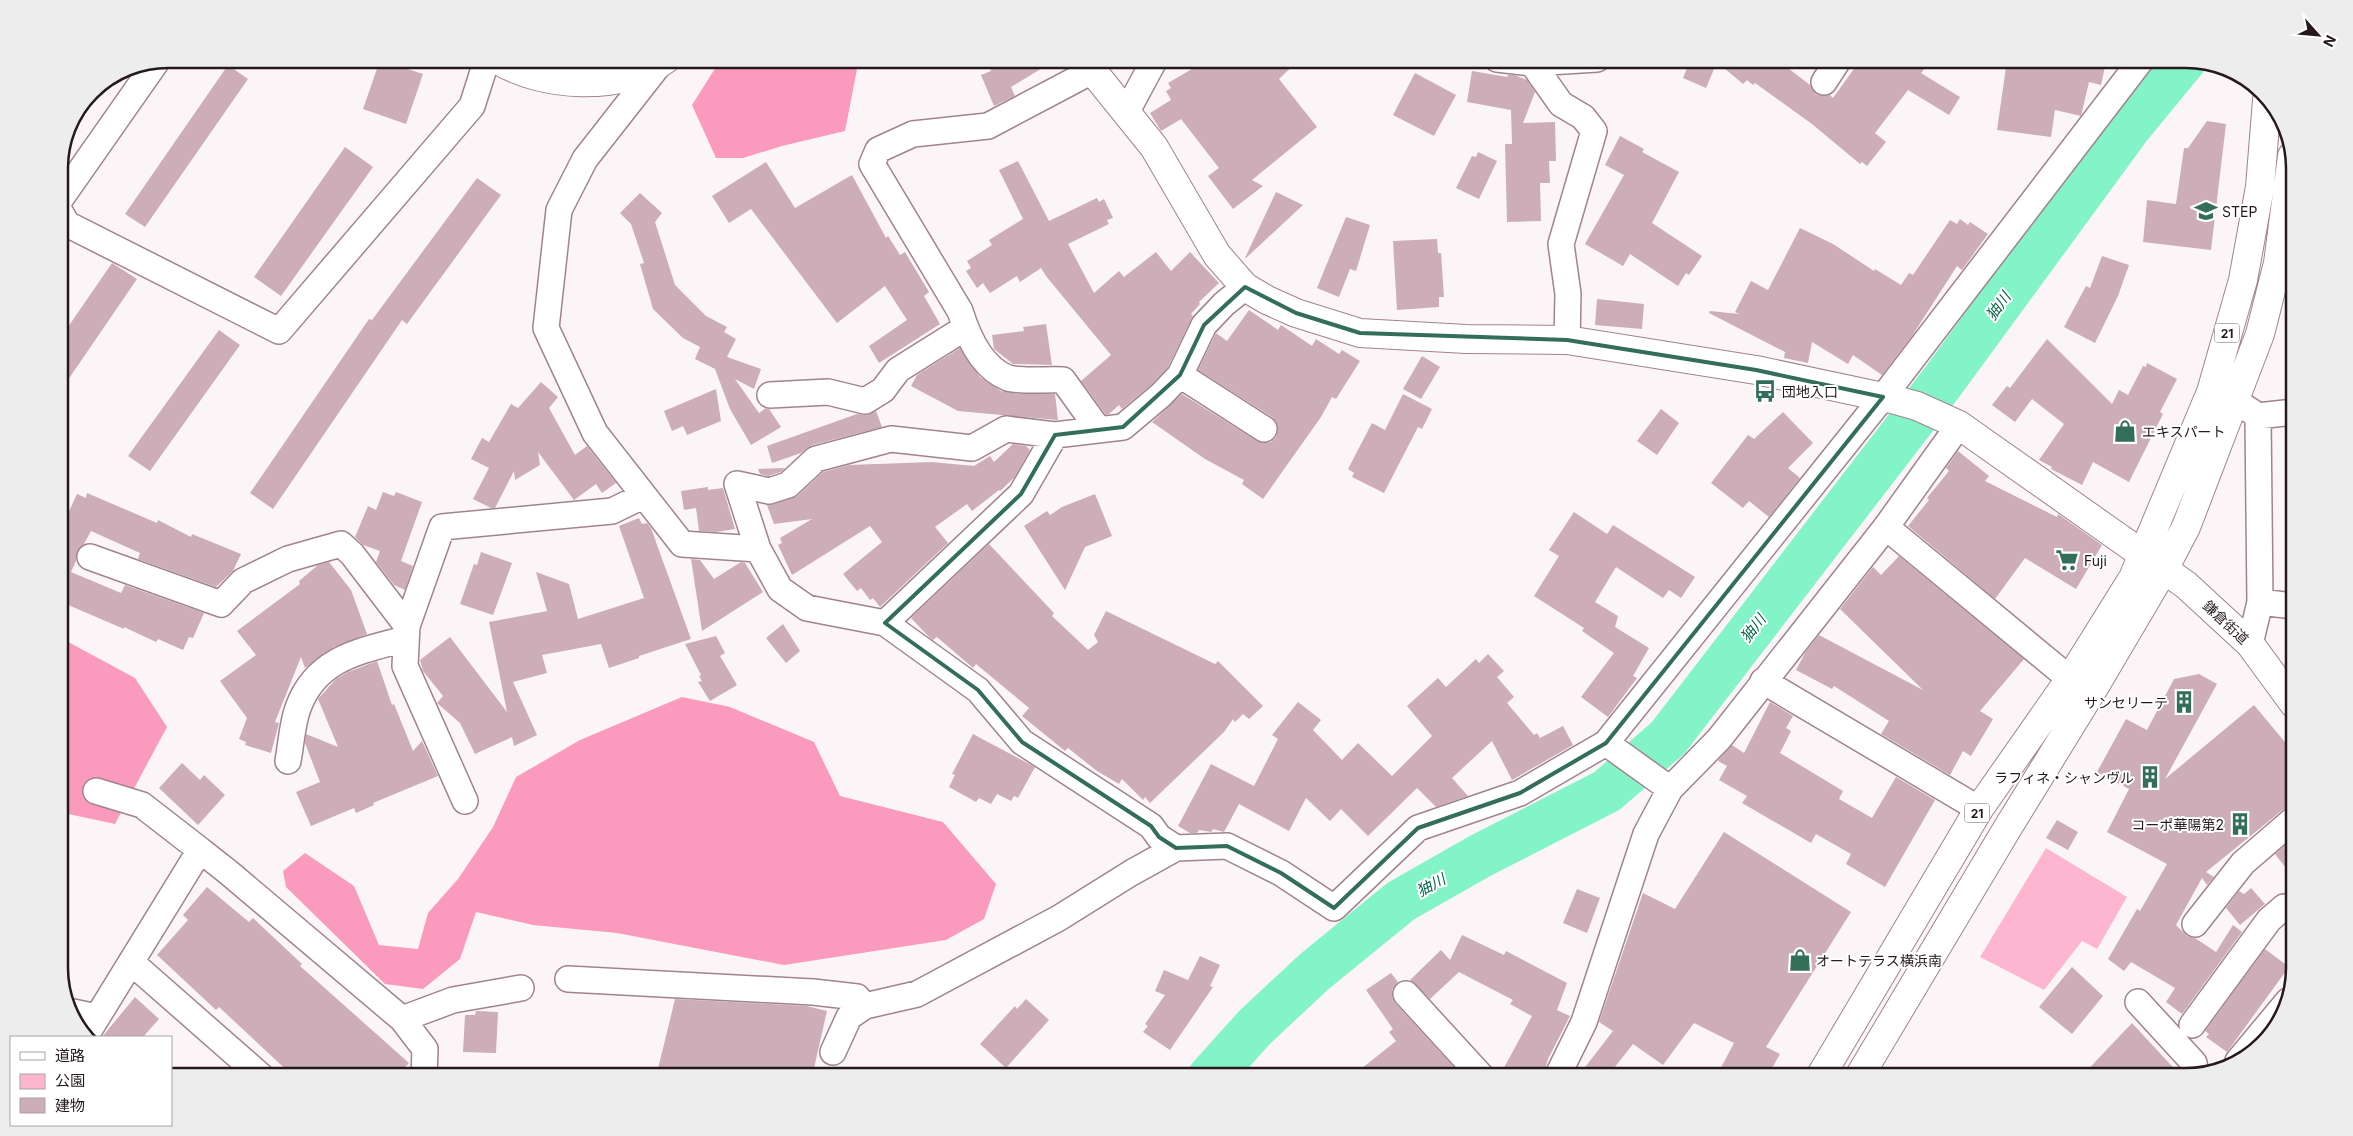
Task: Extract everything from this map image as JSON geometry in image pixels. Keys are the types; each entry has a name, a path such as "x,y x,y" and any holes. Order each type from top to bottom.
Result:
{"main road":[{"path":"508,67 569,83 618,81 650,67"},
{"name":"鎌倉街道","path":"1089,67 1154,147 1217,255 1245,287 1266,300 1296,313 1360,333 1457,338 1568,340 1756,370 1917,406 1955,423 2186,585 2250,644 2286,693"},
{"name":"21","path":"1864,1068 2153,562 2210,392 2242,280 2260,187 2266,109"},
{"name":"21","path":"1825,1068 1979,808 2070,679 2133,578 2153,562 2186,527 2247,409 2260,334 2278,263 2285,209"}],"street":[{"path":"68,225 279,331 472,106 484,67"},
{"path":"658,67 585,159 559,210 546,328 595,433 682,544 758,549"},
{"path":"1084,67 988,126 914,134 878,150 872,164 960,311 965,328 988,366 1010,378 1063,380 1099,430"},
{"path":"1126,113 1150,67"},
{"path":"1535,67 1561,104 1583,117 1594,131 1561,244 1568,294 1568,340"},
{"path":"1824,82 1834,67"},
{"path":"833,1052 850,1018 865,1006 917,994 1059,918 1130,873 1176,848 1227,846 1281,873 1334,908 1418,828 1520,793 1610,745 1887,398 2136,67"},
{"path":"68,188 152,68"},
{"path":"1176,848 1158,837 1152,826 1022,742 978,690 885,623 807,608 780,589 758,549 737,484 769,490 788,486 816,459 891,439 972,448 1006,429 1055,435 1123,427 1161,395 1180,375 1204,325 1224,304 1245,287"},
{"path":"770,395 828,392 865,400 883,390 898,370 965,328"},
{"path":"1180,375 1264,429"},
{"path":"2210,392 2247,409 2285,411"},
{"path":"2247,409 2260,602 2250,644"},
{"path":"1561,1068 1584,1022 1646,834 1665,786 1719,739 1886,527 1955,423"},
{"path":"885,623 1021,494 1055,435"},
{"path":"465,801 404,666 406,632 442,527 612,511 643,496"},
{"path":"1886,527 2070,679"},
{"path":"90,557 221,604 243,581 288,559 342,544 352,554 406,632"},
{"path":"2260,602 2286,605"},
{"path":"288,761 297,709 311,683 325,668 352,653 406,632"},
{"path":"1763,681 1979,808"},
{"path":"1610,745 1665,786"},
{"path":"96,791 142,805 236,878 402,1019 425,1049 424,1068"},
{"path":"2195,924 2243,864 2286,826"},
{"path":"85,1022 131,962 200,850"},
{"path":"2192,1025 2269,920 2286,913"},
{"path":"131,962 252,1068"},
{"path":"568,979 813,992 857,997 865,1006"},
{"path":"402,1019 452,1000 521,988"},
{"path":"1406,994 1474,1068"},
{"path":"2138,1002 2194,1063 2195,1068"}],"highlighted area":[{"path":"1245,287 1296,313 1360,333 1567,340 1756,370 1883,397 1606,743 1520,793 1418,828 1334,908 1281,873 1227,846 1176,848 1159,837 1151,826 1022,742 978,690 885,623 1021,494 1055,435 1123,427 1180,375 1204,325"}],"green space":[{"path":"2046,848 2127,897 2097,949 2082,941 2044,990 1980,957"}],"shaded area":[{"path":"716,67 857,67 845,131 782,146 743,158 716,158 692,105"},
{"path":"68,642 135,678 167,727 115,824 68,814"},
{"path":"682,697 730,707 814,742 840,796 943,822 996,884 984,919 946,940 784,965 617,933 533,925 476,912 460,959 423,989 385,984 286,887 283,871 305,853 354,886 379,945 418,949 428,913 458,879 493,827 516,777 580,740"}],"building":[{"path":"227,67 231,67 248,79 145,227 125,214"},
{"path":"378,67 402,67 423,74 406,124 363,109"},
{"path":"990,67 1044,67 1011,87 1015,96 994,106 981,75 991,71"},
{"path":"1195,67 1292,67 1279,79 1317,127 1252,180 1263,186 1233,209 1208,176 1219,168 1181,119 1161,131 1150,113 1171,100 1166,91 1171,88 1168,83"},
{"path":"1688,67 1715,67 1706,88 1683,78"},
{"path":"1723,67 1786,67 1810,85 1816,94 1830,95 1833,98 1855,67 1926,67 1921,73 1960,97 1949,115 1908,90 1875,133 1886,142 1867,166 1862,162 1860,164 1812,124 1755,83 1753,85 1747,80 1743,84"},
{"path":"2006,67 2021,69 2021,67 2105,67 2101,85 2089,82 2081,116 2055,110 2051,137 1997,130"},
{"path":"1472,71 1507,77 1508,75 1514,75 1527,80 1535,92 1523,123 1555,122 1556,161 1549,161 1550,183 1540,183 1541,221 1507,222 1505,144 1512,144 1511,110 1467,102"},
{"path":"1415,73 1456,95 1434,136 1393,115"},
{"path":"2207,121 2226,124 2211,250 2143,242 2147,200 2176,204 2184,148 2188,148"},
{"path":"1620,136 1644,149 1642,152 1679,172 1652,223 1702,256 1689,275 1686,273 1678,286 1630,254 1623,266 1585,244 1624,175 1605,165"},
{"path":"345,147 373,167 281,296 254,277"},
{"path":"1478,152 1497,161 1479,199 1456,188 1472,156 1476,157"},
{"path":"1018,161 1049,221 1097,198 1099,202 1104,199 1113,218 1107,220 1109,224 1068,244 1094,293 1119,271 1124,277 1156,252 1171,271 1190,252 1219,283 1199,302 1200,304 1191,314 1193,316 1168,367 1151,385 1122,409 1119,405 1106,415 1081,381 1111,355 1041,268 1020,282 1017,276 990,293 983,283 977,288 966,271 971,268 967,261 992,245 989,240 1023,219 999,170"},
{"path":"766,162 795,208 852,175 886,238 888,236 900,255 905,252 929,292 924,296 940,324 879,363 869,346 907,320 885,286 837,323 751,209 729,223 712,196"},
{"path":"477,178 501,195 407,324 402,320 273,509 250,493 369,319 372,320"},
{"path":"1276,192 1303,205 1245,258"},
{"path":"640,193 662,213 655,222 675,285 706,316 727,327 724,332 736,339 727,357 761,369 754,389 735,379 759,413 766,408 769,409 781,427 751,445 730,409 715,369 695,359 700,347 683,338 653,309 640,264 644,263 631,224 620,213"},
{"path":"1346,217 1370,225 1356,271 1350,269 1339,297 1317,288"},
{"path":"1960,219 1968,225 1970,222 1988,234 1962,270 1957,266 1912,336 1882,375 1853,355 1848,364 1812,342 1808,363 1784,358 1785,352 1709,313 1710,311 1739,314 1735,312 1751,281 1768,290 1800,228 1833,244 1874,271 1875,269 1901,285 1909,273 1913,275 1950,220 1957,224"},
{"path":"1437,239 1438,253 1441,253 1444,297 1439,297 1439,307 1397,310 1393,241"},
{"path":"2102,256 2129,265 2118,296 2095,343 2064,327 2086,286 2090,288"},
{"path":"112,263 137,279 68,380 68,327"},
{"path":"1597,299 1644,304 1642,329 1595,325"},
{"path":"1249,310 1278,330 1281,325 1312,346 1316,339 1339,354 1342,350 1360,361 1336,399 1332,397 1321,417 1263,499 1242,484 1244,480 1205,459 1152,422 1182,394 1257,441 1271,442 1276,437 1278,429 1272,417 1198,370 1216,333 1227,341"},
{"path":"1046,324 1052,365 1013,364 994,349 992,335 1024,331 1023,327"},
{"path":"219,330 240,345 150,471 128,456"},
{"path":"2047,339 2112,404 2119,390 2128,395 2143,366 2146,367 2147,363 2177,379 2160,412 2163,414 2129,482 2093,462 2082,485 2051,469 2052,467 2039,460 2064,424 2032,399 2015,422 1992,405 2007,386 2010,388"},
{"path":"960,348 980,377 1001,391 1019,394 1055,394 1058,420 958,411 911,386 917,375"},
{"path":"1422,356 1440,367 1421,399 1403,389"},
{"path":"541,382 558,397 549,408 575,455 587,446 616,483 602,493 596,484 574,500 538,452 540,465 515,480 514,471 495,508 491,508 473,499 489,468 471,459 482,438 489,442 511,404 518,408"},
{"path":"716,389 721,421 687,435 683,426 672,431 664,411"},
{"path":"1403,394 1432,409 1422,429 1418,427 1384,493 1352,477 1354,473 1348,469 1372,423 1385,430"},
{"path":"1661,409 1679,423 1657,455 1637,441"},
{"path":"876,411 882,427 812,445 801,453 772,463 767,446 857,414 867,415"},
{"path":"1783,412 1813,443 1788,468 1800,478 1769,517 1749,501 1743,508 1711,483 1748,435 1754,439"},
{"path":"1013,444 1026,446 1030,450 1014,478 1000,491 972,511 967,504 935,527 948,543 880,607 873,598 870,600 861,588 857,591 843,574 882,542 870,526 792,575 778,545 782,543 780,538 812,519 774,524 767,505 797,496 823,472 849,465 932,462 974,466 990,456 994,462"},
{"path":"1958,451 1989,476 1985,481 2057,517 2058,514 2102,545 2076,589 2025,558 1995,599 1908,526 1929,500 1927,498 1949,471 1946,468"},
{"path":"785,468 781,472 768,476 760,474 758,469"},
{"path":"708,487 708,490 723,488 735,529 716,532 699,531 696,508 684,510 681,491"},
{"path":"383,492 394,496 396,492 422,502 401,561 413,566 405,590 394,585 376,562 380,551 363,545 355,537 368,506 376,510"},
{"path":"87,493 157,523 158,520 191,537 192,534 241,554 233,571 216,587 138,559 140,553 91,531 77,552 76,561 71,572 121,593 125,585 204,613 193,638 189,637 183,650 158,639 156,642 68,605 68,514 77,494 86,498"},
{"path":"1095,494 1112,536 1085,547 1065,590 1024,526 1047,511 1050,515 1062,507"},
{"path":"1574,512 1607,534 1613,525 1695,577 1681,598 1669,590 1663,598 1616,567 1595,602 1618,616 1615,627 1649,648 1633,676 1637,678 1608,717 1581,697 1614,653 1582,631 1584,628 1534,596 1559,556 1549,550"},
{"path":"639,518 642,524 647,523 651,528 691,639 609,668 601,644 542,655 547,673 513,682 537,735 514,746 512,737 475,754 460,723 437,703 443,696 423,671 420,660 450,637 507,712 489,622 547,611 536,572 569,584 578,619 644,598 619,526"},
{"path":"989,544 1054,613 1052,616 1088,650 1098,642 1094,635 1106,611 1215,664 1218,661 1263,706 1249,719 1243,714 1235,722 1233,719 1224,732 1150,803 1145,797 1143,800 1122,779 1119,784 1097,771 1068,748 1065,751 1022,716 1029,708 976,664 973,668 937,637 933,640 930,638 911,618"},
{"path":"481,552 512,563 493,615 460,604 474,564 477,565"},
{"path":"1899,556 2024,659 1980,711 1993,719 1971,756 1963,751 1950,775 1881,734 1889,721 1834,686 1832,689 1796,670 1805,653 1819,635 1923,690 1840,609 1873,567 1881,575"},
{"path":"691,559 700,560 714,579 741,562 745,563 763,592 702,631"},
{"path":"329,562 351,590 367,634 334,647 305,668 301,657 275,722 279,723 271,753 245,745 246,742 239,739 247,718 220,681 256,655 237,631 300,584 299,581 318,565"},
{"path":"783,624 800,651 786,663 766,638"},
{"path":"716,636 725,653 720,656 737,685 710,701 698,682 702,681 699,676 701,675 685,644"},
{"path":"1488,654 1504,671 1497,677 1514,697 1507,703 1534,735 1537,733 1540,738 1563,726 1573,745 1512,780 1492,741 1452,778 1468,796 1436,807 1417,788 1368,836 1341,809 1330,821 1306,798 1289,831 1239,804 1224,832 1213,829 1211,832 1199,830 1197,833 1190,833 1178,826 1211,764 1254,786 1278,739 1272,735 1298,702 1321,720 1313,730 1342,760 1358,743 1392,776 1432,736 1407,706 1438,678 1446,687 1476,659 1479,663"},
{"path":"377,661 392,705 394,704 413,751 422,741 438,776 373,803 374,805 356,813 354,808 311,826 296,792 320,782 305,743 306,734 338,747 318,699 336,679 348,672"},
{"path":"2199,674 2217,684 2165,779 2254,705 2286,743 2286,808 2206,872 2214,877 2207,885 2202,878 2176,925 2187,936 2195,938 2216,952 2233,925 2242,932 2182,1014 2166,1002 2175,988 2131,962 2124,971 2108,959 2137,909 2140,911 2167,864 2107,832 2129,789 2097,772 2126,719 2147,730 2174,679"},
{"path":"1770,702 1793,716 1786,728 1791,731 1780,753 1843,791 1839,799 1872,818 1896,777 1935,800 1885,887 1846,864 1851,854 1816,834 1811,843 1742,803 1747,796 1719,780 1727,766 1718,761 1732,745 1744,753"},
{"path":"973,734 1035,767 1018,798 1014,796 1011,801 997,794 991,804 979,798 976,802 949,787 955,775 952,774"},
{"path":"182,763 200,780 204,775 225,795 198,825 159,788"},
{"path":"2057,820 2078,832 2068,850 2046,838"},
{"path":"1724,832 1851,912 1766,1047 1780,1054 1772,1068 1721,1068 1734,1043 1694,1023 1663,1065 1633,1044 1614,1068 1584,1068 1613,1031 1599,1022 1643,893 1675,909"},
{"path":"2286,845 2286,868 2275,854"},
{"path":"207,887 249,922 253,918 302,964 300,966 409,1063 404,1068 284,1068 219,1007 216,1010 157,955 188,920 183,915"},
{"path":"2251,888 2265,904 2240,925 2226,908 2239,891 2244,894"},
{"path":"1577,889 1600,898 1587,933 1563,923"},
{"path":"1462,935 1504,955 1506,951 1567,983 1557,1010 1570,1016 1548,1059 1546,1068 1504,1068 1532,1016 1510,1004 1513,1000 1459,972 1430,999 1410,980 1441,950 1450,960"},
{"path":"2265,949 2286,965 2285,972 2227,1052 2206,1037 2209,1034 2205,1031"},
{"path":"1200,956 1220,965 1210,986 1213,987 1170,1050 1143,1032 1148,1026 1145,1024 1165,995 1155,991 1164,970 1188,980"},
{"path":"2072,967 2103,996 2072,1034 2039,1007"},
{"path":"1391,973 1398,982 1392,990 1392,997 1395,1003 1455,1068 1362,1068 1396,1041 1389,1032 1393,1029 1366,990"},
{"path":"135,997 159,1019 144,1036 103,1036"},
{"path":"675,999 807,1006 827,1011 814,1068 658,1068"},
{"path":"1026,999 1049,1020 1006,1068 980,1044 1015,1006 1017,1009"},
{"path":"476,1011 498,1012 496,1053 463,1052 465,1015 475,1015"},
{"path":"2132,1023 2174,1068 2090,1068"}],"waterway":[{"name":"㹨川","path":"1218,1068 1255,1027 1315,971 1401,901 1480,856 1607,791 1668,738 1943,381 2129,127 2178,67"}],"place":[{"name":"STEP","path":"2206,211"},
{"name":"団地入口","path":"1765,391"},
{"name":"エキスパート","path":"2125,431"},
{"name":"Fuji","path":"2067,560"},
{"name":"サンセリーテ","path":"2184,702"},
{"name":"ラフィネ・シャンヴル","path":"2150,777"},
{"name":"コーポ華陽第2","path":"2240,824"},
{"name":"オートテラス横浜南","path":"1800,960"}]}
